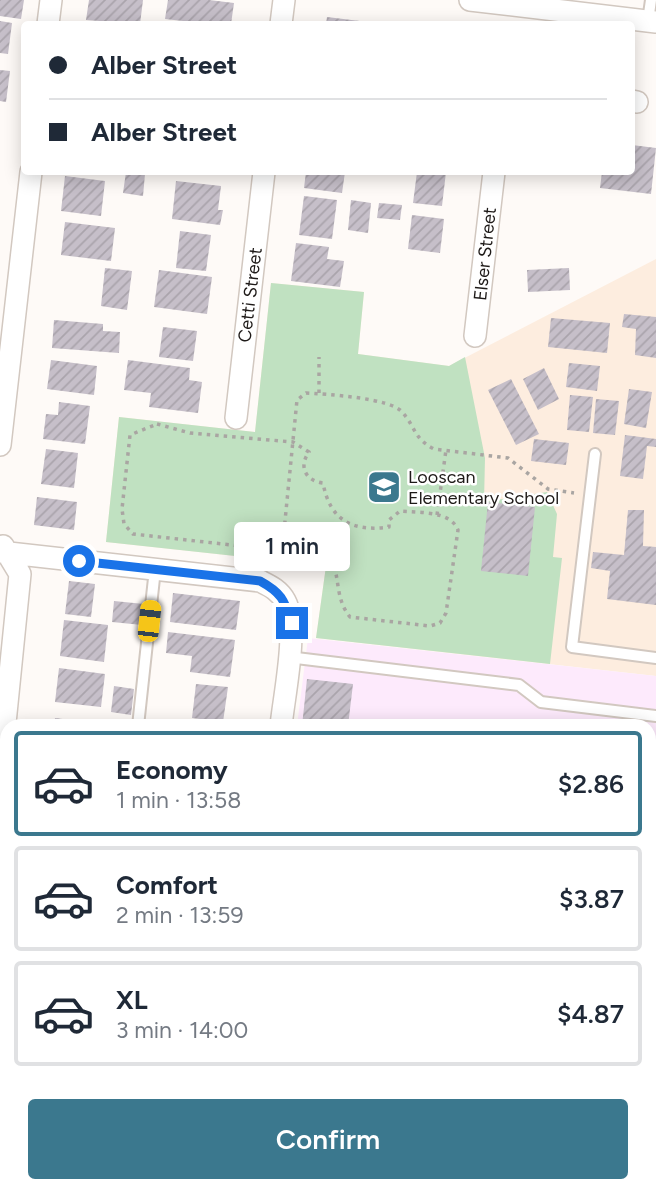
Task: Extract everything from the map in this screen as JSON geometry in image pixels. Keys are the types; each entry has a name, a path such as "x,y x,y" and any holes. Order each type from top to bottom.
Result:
{"street":[{"path":"48,21 51,0"},
{"path":"281,21 284,0"},
{"path":"470,0 512,10 652,14"},
{"path":"0,445 32,175"},
{"name":"Cetti Street","path":"236,418 264,175"},
{"name":"Elser Street","path":"475,336 494,175"},
{"path":"2,549 260,581 276,589 285,602 292,623 282,719"},
{"path":"2,549 20,574 5,719"}],"lane":[{"path":"595,454 572,647 656,658"},
{"path":"139,719 155,569"},
{"path":"288,656 519,685 541,702 656,716"}],"path":[{"path":"319,357 319,394"},
{"path":"283,541 297,400 306,393 388,402 401,409 414,434 434,449 508,458 548,489 590,496"},
{"path":"157,424 190,433 293,443 309,452 303,463 307,476 323,483 326,499 332,510 359,528 389,527 389,520 400,511 449,517 455,523 457,530 448,608 440,623 430,626 350,617 340,603 335,563 329,555 311,546 283,541 268,549 133,534 124,524 122,509 130,435 157,424"},
{"path":"437,515 446,450"}],"shaded area":[{"name":"Looscan Elementary School","path":"656,259 656,676 316,638 326,566 309,562 106,542 119,417 255,432 271,283 364,292 358,354 449,366"},
{"path":"308,638 656,676 656,719 298,719"}],"green space":[{"name":"Looscan Elementary School","path":"271,283 364,292 358,354 449,366 465,357 485,458 484,502 547,492 557,514 553,557 562,558 550,664 316,638 326,566 309,562 106,542 119,417 255,432"}],"building":[{"path":"0,0 24,0 21,19 0,16"},
{"path":"89,0 143,0 140,21 86,20"},
{"path":"168,0 234,3 231,21 165,19"},
{"path":"327,17 360,21 326,21"},
{"path":"0,21 12,23 8,54 0,53"},
{"path":"0,70 10,71 6,102 0,101"},
{"path":"635,145 656,148 651,194 600,188 602,175 635,175"},
{"path":"126,175 145,175 143,196 123,193"},
{"path":"306,175 345,175 342,193 304,188"},
{"path":"417,175 446,175 442,206 413,203"},
{"path":"65,176 105,181 101,216 61,211"},
{"path":"176,181 221,186 218,210 223,210 220,225 172,219"},
{"path":"304,196 337,200 332,239 299,235"},
{"path":"351,200 371,203 368,233 348,230"},
{"path":"379,203 402,205 400,220 377,218"},
{"path":"412,215 444,219 440,253 408,249"},
{"path":"65,222 115,228 111,261 61,255"},
{"path":"180,231 211,235 206,271 176,268"},
{"path":"296,243 329,247 327,259 344,261 340,287 291,281"},
{"path":"105,268 132,271 127,310 101,306"},
{"path":"569,268 570,290 528,292 527,270"},
{"path":"159,270 212,277 207,314 154,307"},
{"path":"624,314 656,317 656,358 635,355 636,329 622,327"},
{"path":"551,318 610,323 607,353 548,347"},
{"path":"54,320 103,324 103,331 120,332 119,353 52,348"},
{"path":"163,327 197,331 193,361 159,357"},
{"path":"51,360 97,366 94,395 47,389"},
{"path":"128,360 190,368 189,380 202,382 198,413 149,407 151,393 124,390"},
{"path":"569,363 600,366 597,391 566,387"},
{"path":"544,368 559,399 538,410 523,379"},
{"path":"511,379 539,434 516,445 488,390"},
{"path":"629,389 652,392 646,428 624,424"},
{"path":"570,395 593,397 589,432 567,430"},
{"path":"596,399 619,401 615,435 593,433"},
{"path":"59,402 90,406 85,444 43,439 46,414 58,415"},
{"path":"625,435 656,439 656,447 647,446 643,479 620,476"},
{"path":"534,439 569,443 566,465 531,461"},
{"path":"46,449 78,453 74,488 41,484"},
{"path":"37,497 77,502 74,530 34,525"},
{"path":"488,502 535,507 528,576 481,571"},
{"path":"628,510 644,510 643,546 656,547 656,605 607,599 610,571 591,568 593,552 624,555"},
{"path":"69,581 95,584 91,617 65,614"},
{"path":"173,593 240,601 236,630 170,622"},
{"path":"114,601 144,604 142,625 112,622"},
{"path":"64,620 108,625 104,662 60,656"},
{"path":"168,632 235,640 230,677 190,672 192,656 166,653"},
{"path":"59,668 105,674 101,707 55,702"},
{"path":"307,679 353,684 349,719 303,719"},
{"path":"196,684 228,687 223,719 192,718"},
{"path":"114,686 134,689 131,715 111,712"}],"place":[{"name":"Looscan Elementary School","path":"384,487"}],"route":[{"path":"79,561 260,581 276,589 285,602 292,623"}]}
